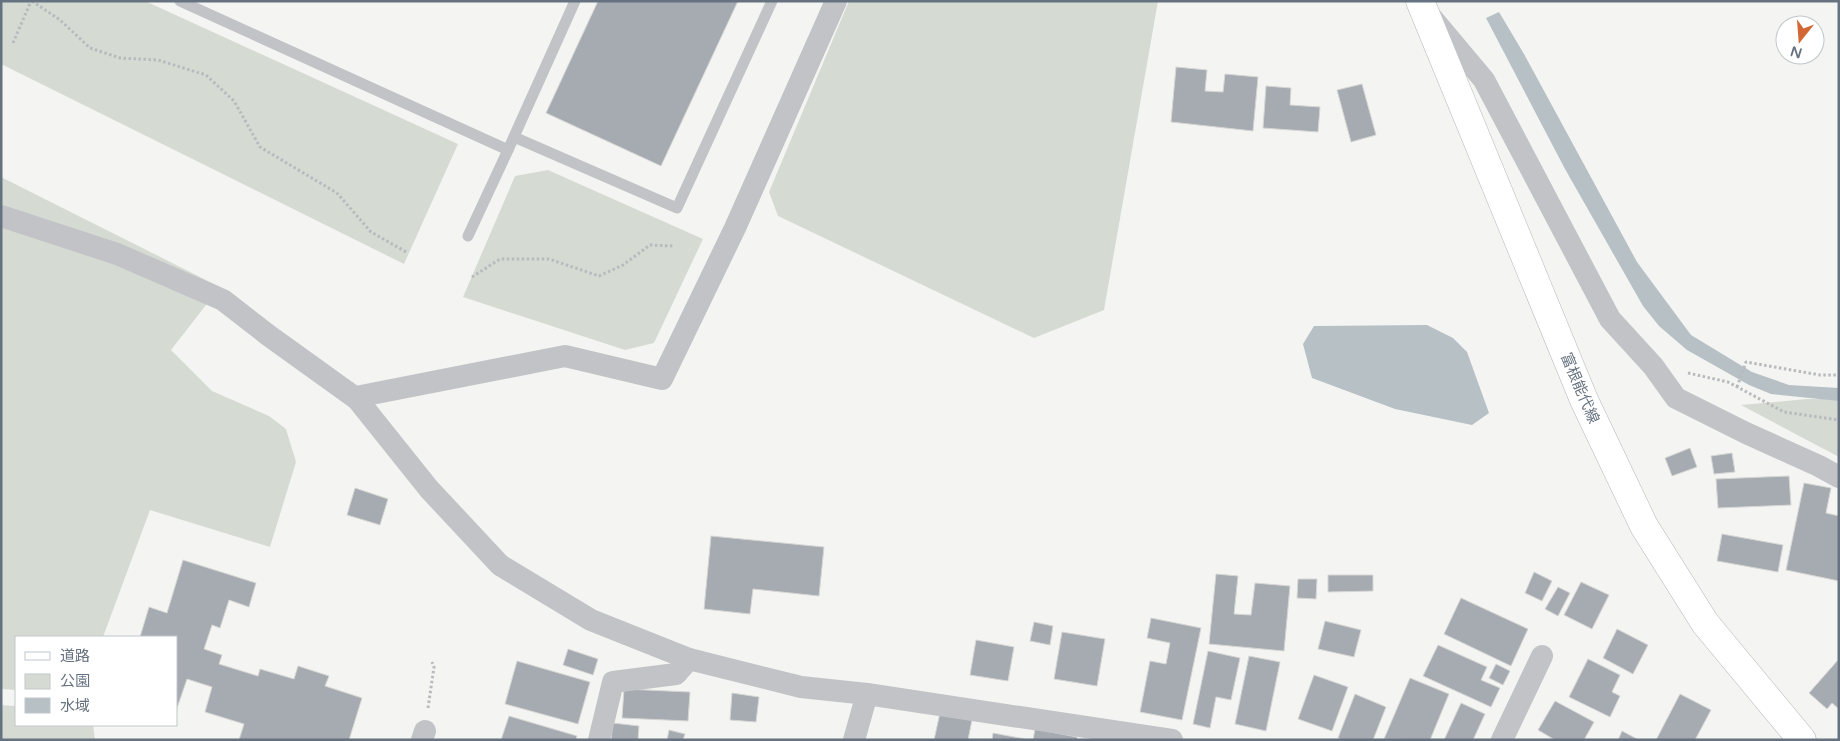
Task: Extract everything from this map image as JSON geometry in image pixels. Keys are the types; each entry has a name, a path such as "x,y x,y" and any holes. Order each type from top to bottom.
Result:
{"main road":[{"name":"富根能代線","path":"1422,4 1584,400 1644,526 1705,623 1802,740"}],"street":[{"path":"357,399 361,396 565,356 662,379 735,228 836,1"},
{"path":"1422,4 1484,80 1610,319 1653,366 1676,398 1839,477"},
{"path":"1,216 117,254 223,300 357,399 430,489 500,565 591,620 689,660 801,687 867,694 1168,739"},
{"path":"1502,740 1542,656"},
{"path":"599,740 613,682 676,674 689,660"},
{"path":"854,740 867,694"}],"lane":[{"path":"180,1 508,150"},
{"path":"468,236 575,1"},
{"path":"514,137 677,208 772,1"}],"path":[{"path":"13,43 32,1 60,20 90,48 120,58 158,60 206,76 234,100 260,147 337,193 371,232 408,253"},
{"path":"472,277 500,259 549,259 599,276 623,265 650,245 673,246"},
{"path":"1736,387 1746,362 1820,375 1839,375"},
{"path":"1653,366 1728,382 1784,412 1839,420"},
{"path":"424,735 434,667 432,662"}],"green space":[{"path":"1,1 145,1 458,144 404,264 1,64"},
{"path":"849,1 1158,1 1104,310 1034,338 778,216 769,192"},
{"path":"548,170 703,239 654,343 625,350 463,297 515,176"},
{"path":"1,177 220,287 171,350 212,391 269,416 286,429 296,462 270,547 150,510 103,636 15,636 15,690 1,689"},
{"path":"1807,399 1839,399 1839,457 1741,405"},
{"path":"1,705 15,706 15,726 93,726 95,740 1,740"}],"water":[{"path":"1499,12 1524,54 1637,262 1691,335 1752,372 1789,385 1839,388 1839,401 1771,394 1749,385 1687,350 1659,326 1643,306 1565,169 1486,18"},
{"path":"1427,325 1453,338 1467,352 1489,413 1472,425 1395,409 1312,378 1303,344 1314,326"}],"building":[{"path":"598,1 738,1 661,166 546,113"},
{"path":"1176,67 1207,70 1205,91 1223,92 1225,74 1258,77 1253,131 1171,122"},
{"path":"1362,84 1376,135 1351,142 1337,90"},
{"path":"1266,86 1291,88 1290,105 1320,107 1318,132 1263,128"},
{"path":"1690,448 1697,467 1672,476 1665,458"},
{"path":"1732,453 1735,472 1714,474 1711,456"},
{"path":"1789,476 1791,505 1718,508 1716,479"},
{"path":"1804,483 1831,488 1826,513 1839,516 1839,581 1786,570"},
{"path":"355,488 388,499 380,525 347,515"},
{"path":"1722,534 1783,545 1778,572 1717,561"},
{"path":"711,536 824,547 819,596 753,589 750,614 704,609"},
{"path":"183,560 256,583 249,607 229,600 220,628 212,625 204,649 222,655 219,664 258,676 260,669 294,679 298,666 329,676 325,686 362,698 349,740 239,740 244,724 205,712 212,687 187,679 178,705 178,636 140,636 149,607 167,613"},
{"path":"1534,572 1552,581 1542,601 1525,593"},
{"path":"1216,574 1238,576 1234,614 1251,615 1255,583 1290,586 1284,651 1209,644"},
{"path":"1328,575 1373,575 1373,591 1328,592"},
{"path":"1298,579 1317,579 1316,599 1297,598"},
{"path":"1581,582 1609,595 1592,629 1564,615"},
{"path":"1558,587 1570,593 1558,616 1545,609"},
{"path":"1461,598 1528,629 1511,666 1444,634"},
{"path":"1151,618 1201,628 1182,720 1140,712 1150,661 1166,664 1170,643 1147,638"},
{"path":"1325,621 1361,630 1354,657 1318,649"},
{"path":"1034,622 1053,626 1050,645 1030,641"},
{"path":"1617,629 1648,645 1633,674 1603,658"},
{"path":"1062,632 1105,639 1097,686 1054,679"},
{"path":"976,640 1014,647 1008,681 970,675"},
{"path":"1438,645 1487,667 1481,680 1500,688 1491,707 1423,676"},
{"path":"568,649 598,659 593,675 563,665"},
{"path":"1208,651 1240,658 1231,700 1216,697 1210,728 1193,724"},
{"path":"1249,656 1280,662 1266,731 1235,724"},
{"path":"1588,659 1620,675 1612,692 1620,696 1610,717 1569,697"},
{"path":"1838,660 1839,709 1832,703 1827,709 1809,693"},
{"path":"517,661 590,682 578,724 505,704"},
{"path":"1496,664 1510,671 1503,685 1489,678"},
{"path":"1314,675 1348,687 1332,731 1298,719"},
{"path":"1410,678 1449,694 1430,740 1384,739"},
{"path":"624,689 690,692 688,721 622,718"},
{"path":"732,693 759,697 756,722 730,720"},
{"path":"1355,694 1386,707 1373,740 1342,740 1338,738"},
{"path":"1680,694 1711,710 1695,740 1656,740"},
{"path":"1555,701 1594,722 1584,740 1555,740 1538,730"},
{"path":"1461,703 1485,714 1473,740 1444,740"},
{"path":"940,713 972,720 968,740 934,740"},
{"path":"509,716 577,736 576,740 501,740"},
{"path":"613,723 639,726 638,740 611,740"},
{"path":"1035,729 1077,737 1077,740 1033,740"},
{"path":"669,730 685,734 683,740 667,740"},
{"path":"1622,731 1639,740 1618,740"},
{"path":"993,733 1025,739 1025,740 992,740"}]}
